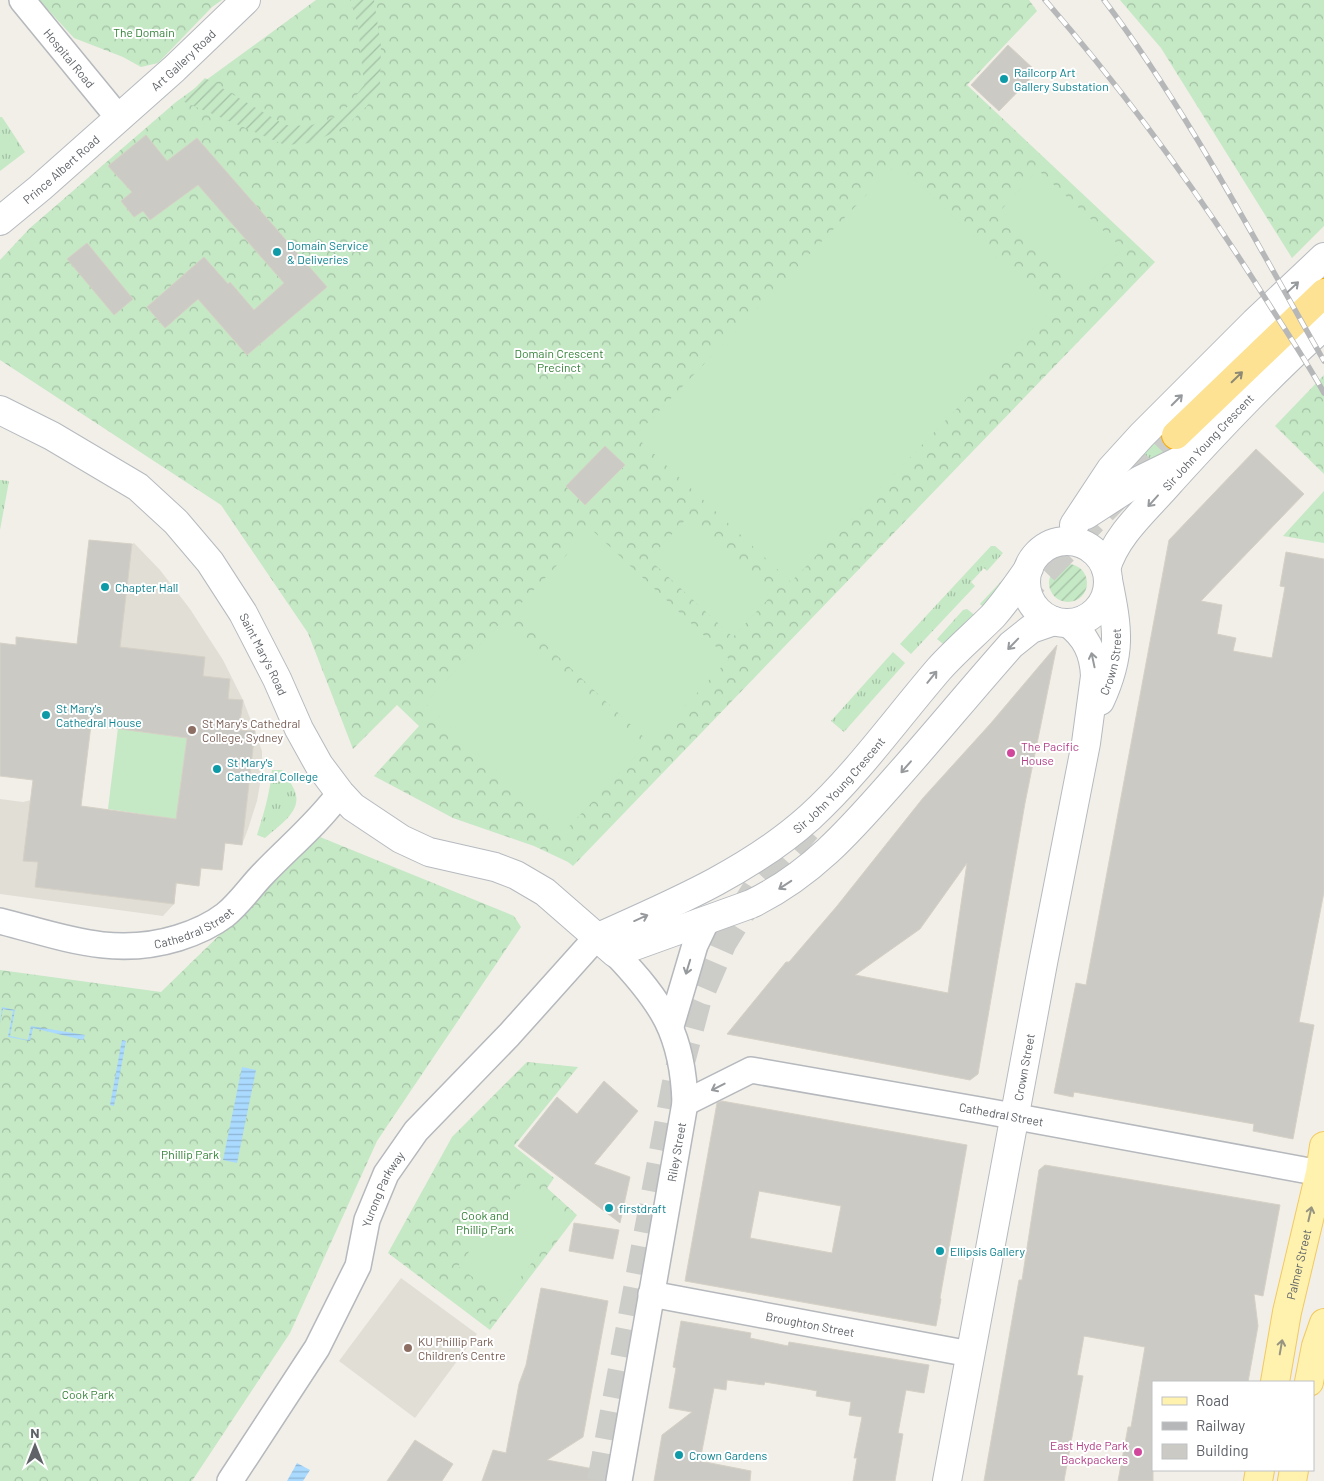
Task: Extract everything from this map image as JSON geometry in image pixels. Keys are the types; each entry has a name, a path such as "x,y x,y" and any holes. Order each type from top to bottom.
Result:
{"highway":[{"path":"1176,435 1324,293"}],"main road":[{"name":"Palmer Street","path":"1275,1381 1287,1312 1322,1173 1324,1146"},
{"path":"1309,1381 1316,1346 1324,1323"}],"street":[{"name":"Hospital Road","path":"22,0 118,117"},
{"name":"Art Gallery Road","path":"118,117 174,69 246,0"},
{"name":"Prince Albert Road","path":"1,221 118,117"},
{"path":"1074,525 1111,469 1142,434 1255,322 1324,257"},
{"name":"Sir John Young Crescent","path":"1107,573 1110,556 1125,534 1257,388 1324,326"},
{"name":"Saint Mary's Road","path":"0,410 52,436 138,487 176,522 210,562 243,613 277,679 299,729 320,765 340,793 367,818 400,839 428,852 495,868 523,880 545,892 605,945"},
{"path":"1055,544 1074,525 1099,505 1140,480 1198,452"},
{"path":"605,945 706,922 767,896 817,862 858,821 1022,635 1039,625 1079,621 1090,616 1098,609 1108,588 1107,573 1098,556 1086,546 1076,542 1065,541 1040,552 1029,568 1027,577 1028,595 1038,611 1061,622"},
{"name":"Sir John Young Crescent","path":"605,945 757,857 809,818 858,768 958,648 1002,606 1029,568"},
{"name":"Crown Street","path":"1086,743 1111,676 1116,652 1116,616 1107,573"},
{"name":"Crown Street","path":"947,1481 1086,743 1095,676 1088,644 1081,634 1061,622"},
{"path":"858,768 864,768 877,763 925,720 971,692"},
{"name":"Cathedral Street","path":"0,921 67,939 108,947 134,947 159,944 192,934 225,915 264,873 328,810 340,793"},
{"path":"671,1026 695,946 706,922"},
{"name":"Riley Street","path":"605,945 645,987 671,1026 681,1062 685,1104 619,1481"},
{"name":"Yurong Parkway","path":"230,1481 317,1348 358,1266 367,1220 386,1174 416,1131 509,1035 605,945"},
{"name":"Cathedral Street","path":"685,1104 750,1070 1015,1116 1322,1173"},
{"name":"Broughton Street","path":"651,1294 970,1354"}],"shaded area":[{"name":"St Mary's Cathedral College, Sydney","path":"134,543 160,570 190,609 223,660 243,700 255,731 262,751 262,773 257,801 242,845 225,843 222,870 201,868 199,886 177,883 174,904 163,916 0,894 0,799 23,802 31,800 176,819 119,648 132,544"},
{"name":"KU Phillip Park Children’s Centre","path":"401,1278 477,1334 415,1418 339,1361"}],"green space":[{"name":"The Domain","path":"39,0 222,0 212,7 158,63 141,67 123,57 74,38"},
{"name":"Domain Crescent Precinct","path":"316,0 1029,0 1037,11 967,85 1155,262 573,866 534,846 453,818 374,776 419,726 397,705 353,749 308,633 221,505 0,360 0,260 30,228 176,102"},
{"path":"350,0 374,0 381,46 380,84 367,106 348,124 335,132 310,143 285,145 182,101 205,78 285,125 309,126 341,115 364,85 358,25"},
{"path":"1120,0 1324,0 1324,226 1292,258 1161,48"},
{"path":"0,117 2,117 25,152 0,171"},
{"path":"897,163 1051,310 791,582 635,436"},
{"path":"1038,170 1122,248 1085,288 1001,210"},
{"path":"1324,375 1324,474 1275,426"},
{"path":"1166,425 1184,444 1142,474 1129,460"},
{"path":"0,480 9,481 0,530"},
{"path":"1324,491 1324,543 1283,536"},
{"path":"686,519 770,597 733,637 649,559"},
{"path":"591,529 729,659 650,743 512,613"},
{"path":"991,546 995,546 1003,553 987,571 984,568 971,582 975,586 911,654 900,644"},
{"path":"1068,564 1081,570 1087,583 1081,596 1068,602 1055,596 1049,583 1055,570"},
{"path":"1007,577 985,609 980,604"},
{"path":"967,609 977,617 947,643 943,644 937,639 963,610"},
{"path":"504,619 642,749 563,833 425,703"},
{"path":"893,652 905,663 844,732 831,721"},
{"path":"118,728 187,738 176,819 108,809"},
{"path":"272,770 282,770 294,788 296,802 291,814 265,838 257,835 270,787"},
{"name":"Phillip Park","path":"320,837 514,916 521,927 377,1141 290,1333 192,1481 0,1481 0,970 161,992"},
{"name":"Cook and Phillip Park","path":"527,1062 578,1067 514,1146 554,1178 547,1188 577,1215 490,1330 388,1253 452,1137"},
{"path":"522,1183 567,1217 503,1300 458,1266"}],"water":[{"path":"2,1007 15,1010 10,1036 28,1040 31,1026 85,1035 83,1040 33,1028 30,1041 8,1037 13,1011 3,1009 0,1024"},
{"path":"122,1040 126,1041 114,1106 110,1105"},
{"path":"242,1067 256,1070 237,1163 223,1160"},
{"path":"297,1463 310,1470 303,1481 287,1481"}],"building":[{"name":"Railcorp Art Gallery Substation","path":"1008,45 1037,72 999,111 971,85"},
{"path":"146,135 167,161 197,138 327,287 247,355 198,299 165,328 147,307 204,257 228,284 230,282 254,310 284,283 198,185 150,220 143,211 134,217 121,201 132,192 108,166"},
{"path":"87,243 133,299 114,315 67,259"},
{"path":"605,446 625,465 585,505 566,486"},
{"path":"1256,449 1304,494 1201,601 1222,605 1217,634 1236,638 1233,651 1272,658 1285,587 1280,586 1286,552 1324,559 1324,892 1299,1022 1314,1025 1293,1139 1253,1131 1254,1124 1074,1092 1073,1097 1054,1093 1076,983 1086,985 1169,540"},
{"path":"89,540 132,544 120,647 205,657 203,676 230,679 228,699 243,700 239,730 255,731 242,845 225,843 222,870 201,868 199,886 176,883 174,904 35,887 38,862 23,861 33,780 0,776 0,643 16,645 16,637 77,644","holes":["91,725 187,738 176,819 81,806"]},
{"path":"1057,645 1025,803 978,1074 970,1080 727,1034 786,962 789,962 837,906 923,798 991,723","holes":["967,863 948,993 855,975 920,929"]},
{"path":"604,1081 638,1111 594,1164 630,1177 620,1223 518,1146 557,1097 577,1114"},
{"path":"722,1101 967,1145 936,1326 685,1281 717,1103","holes":["759,1191 841,1206 832,1253 750,1238"]},
{"path":"1045,1165 1280,1205 1263,1296 1254,1294 1258,1326 1248,1381 1152,1381 1153,1481 1118,1481 1128,1427 1131,1427 1145,1347 1084,1336 1077,1375 1083,1376 1064,1481 984,1481 1019,1280 1022,1280 1039,1170"},
{"path":"574,1223 619,1230 613,1259 569,1251"},
{"path":"541,1288 608,1301 583,1437 547,1460 604,1471 603,1481 482,1481 493,1450 506,1453 519,1384 526,1365"},
{"path":"681,1321 751,1333 750,1338 788,1346 789,1342 929,1365 924,1393 906,1390 898,1433 903,1434 895,1481 853,1481 857,1458 854,1458 862,1417 849,1415 851,1402 816,1396 817,1391 807,1389 765,1382 764,1385 727,1380 726,1390 714,1388 700,1461 751,1471 750,1481 654,1481 662,1435 692,1412 669,1408 676,1368 673,1367"},
{"path":"415,1440 453,1464 442,1481 387,1481"}],"tunnel":[{"path":"1015,601 1176,435"},
{"path":"601,1481 677,1077 697,1002 723,942 763,878 807,829"}],"railway":[{"path":"1045,0 1165,150 1220,228 1324,393"},
{"path":"1104,0 1135,43 1193,132 1324,361"}],"place":[{"name":"Railcorp Art Gallery Substation","path":"1004,79"},
{"name":"Domain Service & Deliveries","path":"277,252"},
{"name":"Chapter Hall","path":"105,587"},
{"name":"St Mary's Cathedral House","path":"46,715"},
{"name":"St Mary's Cathedral College, Sydney","path":"192,730"},
{"name":"The Pacific House","path":"1011,753"},
{"name":"St Mary's Cathedral College","path":"217,769"},
{"name":"firstdraft","path":"609,1208"},
{"name":"Ellipsis Gallery","path":"940,1251"},
{"name":"KU Phillip Park Children’s Centre","path":"408,1348"},
{"name":"East Hyde Park Backpackers","path":"1138,1452"},
{"name":"Crown Gardens","path":"679,1455"}],"park label":[{"name":"Cook Park","path":"88,1394"}]}
